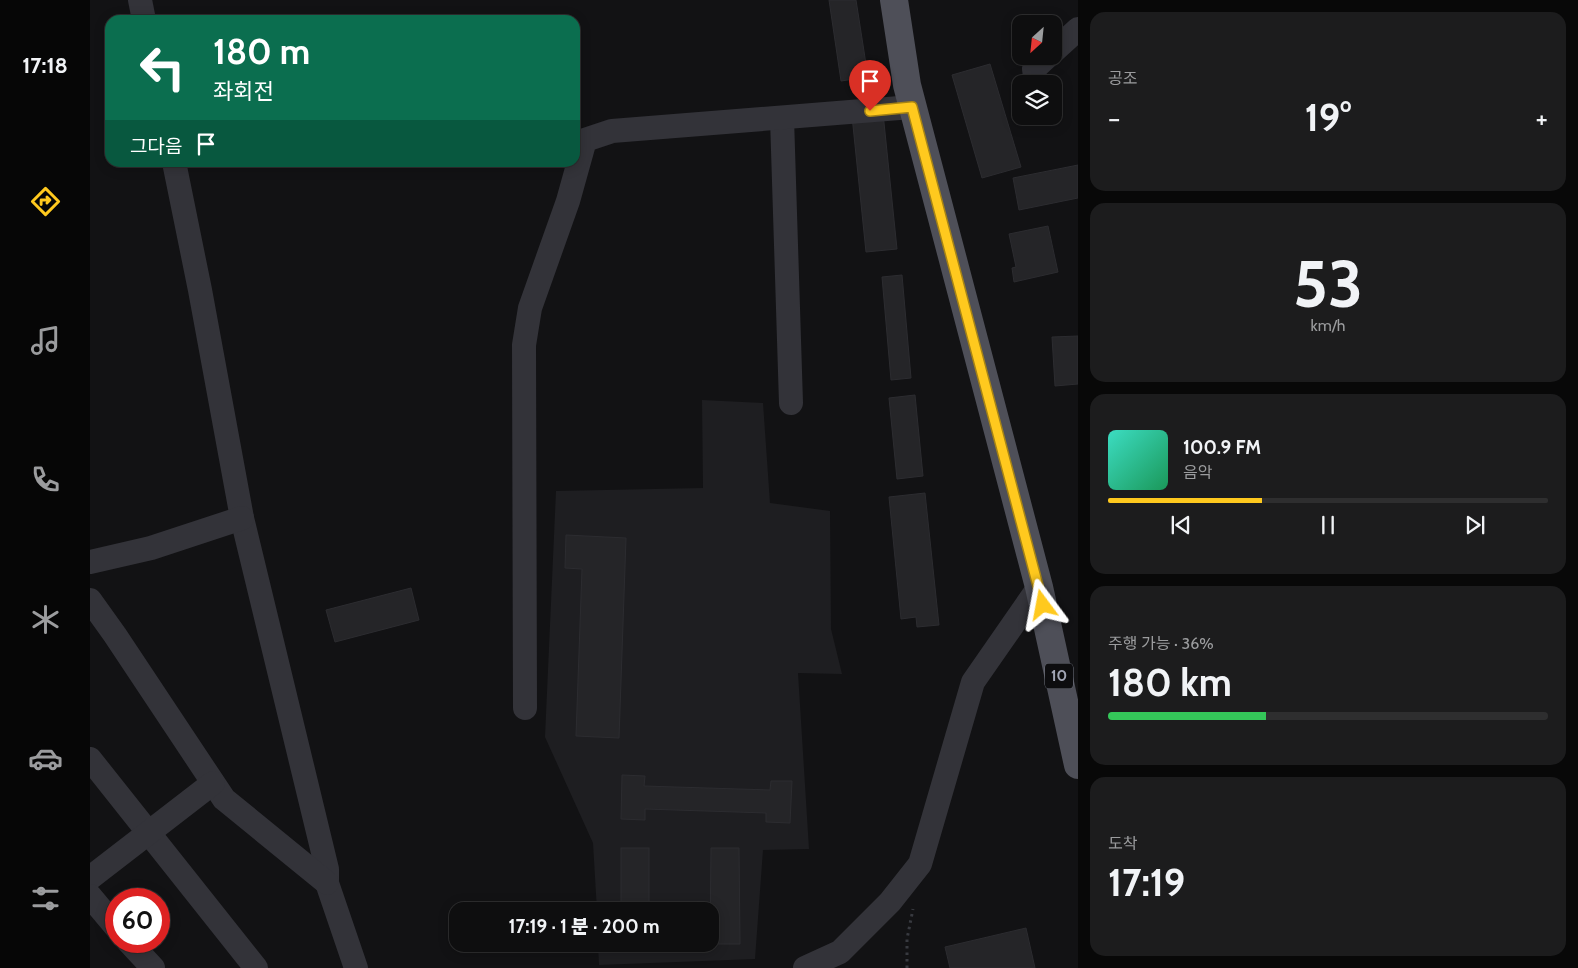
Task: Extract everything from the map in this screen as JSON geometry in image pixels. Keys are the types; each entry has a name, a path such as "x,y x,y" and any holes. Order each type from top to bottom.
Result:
{"main road":[{"name":"10","path":"894,0 912,107 1039,587 1078,765"}],"street":[{"path":"140,0 143,15"},
{"path":"1062,44 1078,29"},
{"path":"580,158 585,140 612,131 912,107"},
{"path":"782,118 791,403"},
{"path":"175,167 242,518 327,869 327,884 356,968"},
{"path":"525,708 524,346 530,308 568,201 577,167"},
{"path":"90,562 151,548 242,518"},
{"path":"805,968 840,952 890,902 920,864 973,682 1039,587"},
{"path":"90,600 224,799 327,884"},
{"path":"90,759 256,968"},
{"path":"90,878 213,783"},
{"path":"90,896 105,914"},
{"path":"139,953 152,968"}],"path":[{"path":"907,968 908,939 914,901"}],"shaded area":[{"path":"702,400 763,403 770,503 830,511 831,629 842,674 798,673 809,849 763,850 755,959 599,965 598,952 719,952 719,902 596,902 593,843 545,737 556,491 703,488"}],"building":[{"path":"829,0 856,0 868,77 841,81"},
{"path":"990,64 1021,167 982,178 952,75"},
{"path":"883,113 897,249 866,252 852,116"},
{"path":"1078,165 1078,198 1019,210 1013,178"},
{"path":"1048,226 1058,272 1014,282 1012,268 1016,267 1009,234"},
{"path":"902,275 911,378 891,380 882,277"},
{"path":"1078,336 1078,384 1055,386 1052,337"},
{"path":"915,395 923,476 897,479 889,398"},
{"path":"925,493 939,625 917,627 916,617 901,619 889,497"},
{"path":"566,535 626,538 619,738 576,736 582,569 565,568"},
{"path":"411,588 419,620 335,642 326,610"},
{"path":"622,775 645,776 644,786 770,790 771,781 792,781 790,823 766,822 766,813 645,809 645,820 621,819"},
{"path":"621,848 649,848 649,902 621,902"},
{"path":"711,848 739,848 740,944 719,944 719,902 710,902"},
{"path":"1026,928 1035,968 950,968 945,947"}],"route":[{"path":"870,111 912,107 1043,605"}]}
